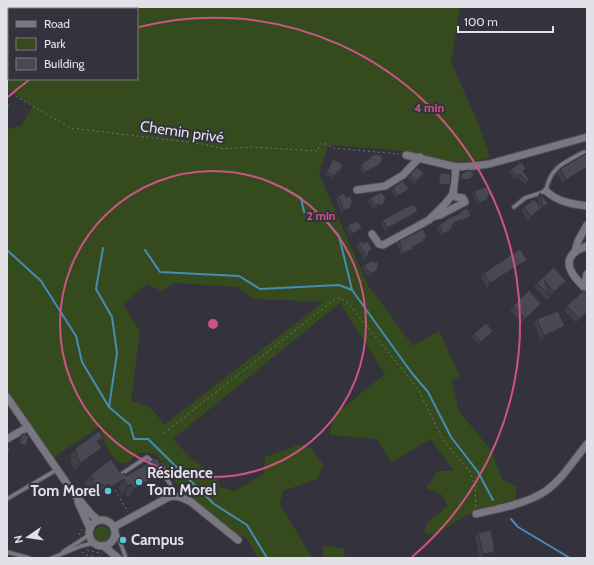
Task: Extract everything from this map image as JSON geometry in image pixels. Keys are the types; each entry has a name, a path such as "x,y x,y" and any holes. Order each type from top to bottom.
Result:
{"street":[{"path":"406,155 456,167 474,166 489,164 587,137"},
{"path":"357,190 385,186 403,175 420,158"},
{"path":"372,234 379,244 383,245 429,220 453,194 456,167"},
{"path":"546,190 552,196 560,200 587,206"},
{"path":"432,217 440,215 465,202 463,198 456,197 453,194"},
{"path":"575,252 578,242 587,225"},
{"path":"586,288 571,272 569,266 571,256 575,252 587,246"},
{"path":"586,288 587,274"},
{"path":"7,397 72,491 91,514 98,520"},
{"path":"7,439 28,427"},
{"path":"476,514 540,495 561,477 587,444"},
{"path":"72,491 93,543 99,546 105,546 115,538 115,529 112,524 106,520 98,520 91,525 89,532"},
{"path":"115,529 131,518 170,496 183,498 191,502 238,540"},
{"path":"113,541 118,557"},
{"path":"105,546 118,557"}],"lane":[{"path":"514,207 525,198 546,190 548,180 560,165 584,152"},
{"path":"120,475 148,457 161,469 170,484 170,496"},
{"path":"7,499 58,469"},
{"path":"115,529 126,558"},
{"path":"54,557 79,542 89,532"},
{"path":"54,557 81,546 93,543"},
{"path":"7,552 29,558"}],"path":[{"name":"Chemin privé","path":"7,91 71,128 203,144 223,149 252,147 318,151 319,144 326,144 333,148 406,155"},
{"path":"164,433 335,299 341,298 352,307 418,389 444,441 470,472 475,485 477,497 476,514"},
{"path":"115,490 131,518"},
{"path":"79,542 78,539 82,529"},
{"path":"81,546 84,549 106,554"},
{"path":"81,546 82,553 99,558"}],"green space":[{"path":"7,7 460,7 451,62 479,125 490,157 474,161 454,162 403,151 328,145 319,174 368,285 413,346 439,331 460,376 452,381 459,411 491,450 502,479 516,487 516,503 474,511 434,535 424,533 427,522 448,506 442,495 426,488 438,471 454,471 430,439 392,463 377,439 329,435 335,414 385,374 340,303 173,439 192,459 217,477 220,487 235,491 264,473 265,457 299,445 311,448 324,465 317,479 283,491 280,504 312,558 258,558 247,539 231,531 207,513 181,490 156,454 139,453 131,461 125,463 119,462 114,458 106,445 99,427 53,458 7,391 7,129 21,126 33,106 7,89","holes":["175,283 238,287 243,292 255,299 323,302 164,425 151,408 131,401 140,331 123,304 147,284 161,291"]},
{"path":"102,526 109,531 110,534 105,541 102,542 95,537 94,534 99,527"},
{"path":"323,545 345,549 344,558 323,558"}],"building":[{"path":"7,103 10,104 7,118"},
{"path":"587,153 587,167 566,180 560,169"},
{"path":"375,154 381,155 383,160 380,162 381,164 365,172 361,166 363,165 362,163"},
{"path":"333,159 343,164 340,171 338,170 335,176 327,172"},
{"path":"522,162 526,169 523,171 529,180 527,182 520,174 517,176 511,169"},
{"path":"417,167 424,173 416,181 410,175"},
{"path":"466,170 474,172 473,178 470,178 470,180 461,179 462,173 465,173"},
{"path":"440,173 451,174 450,185 439,184"},
{"path":"403,180 409,189 398,196 393,188"},
{"path":"486,187 490,194 487,196 489,198 480,203 474,191"},
{"path":"382,192 386,200 382,205 375,205 370,198"},
{"path":"344,193 346,198 350,196 353,203 350,204 351,208 344,210 338,196"},
{"path":"540,193 548,203 543,207"},
{"path":"534,199 541,208 531,217 524,207"},
{"path":"411,205 417,207 417,212 387,228 383,220"},
{"path":"467,208 471,216 452,224 453,227 450,228 451,230 443,234 439,225"},
{"path":"358,221 362,228 352,234 348,225"},
{"path":"423,229 427,236 423,239 424,241 412,247 413,249 403,253 399,241"},
{"path":"362,241 363,243 368,241 372,250 369,251 367,258 358,243"},
{"path":"520,249 527,260 490,283 484,273"},
{"path":"373,260 374,263 377,261 379,266 377,267 378,270 370,274 364,265"},
{"path":"554,267 566,281 554,292 544,280 550,296 537,283"},
{"path":"529,290 541,304 525,319 513,306"},
{"path":"584,290 587,294 587,312 579,319 567,306"},
{"path":"558,311 565,326 544,336 537,319"},
{"path":"486,323 493,331 481,342 474,334"},
{"path":"99,431 103,437 97,441 102,448 81,463 76,455 78,454 75,449"},
{"path":"22,434 29,436 26,446 20,444"},
{"path":"7,447 10,448 8,458 7,458"},
{"path":"157,458 160,463 164,463 168,469 134,489 131,484 128,486 124,479 111,487 109,484 105,486 103,484 96,489 91,481 94,480 91,475 111,459 122,475 124,473 126,476"},
{"path":"491,530 495,552 483,554 478,533"},
{"path":"100,555 102,558 95,558"}],"waterway":[{"path":"286,189 301,198 304,212 320,214 339,236 352,290"},
{"path":"103,248 96,289 112,317 117,353 109,407"},
{"path":"7,250 41,281 76,336 82,362 109,407 130,425 134,439 148,439 214,504 247,525 267,558"},
{"path":"145,250 160,272 239,276 260,289 339,285 352,290 411,372 428,392 451,437 478,472 493,500"},
{"path":"511,519 518,527 570,558"}],"place":[{"name":"Résidence Tom Morel","path":"139,482"},
{"name":"Tom Morel","path":"108,491"},
{"name":"Campus","path":"123,540"}]}
